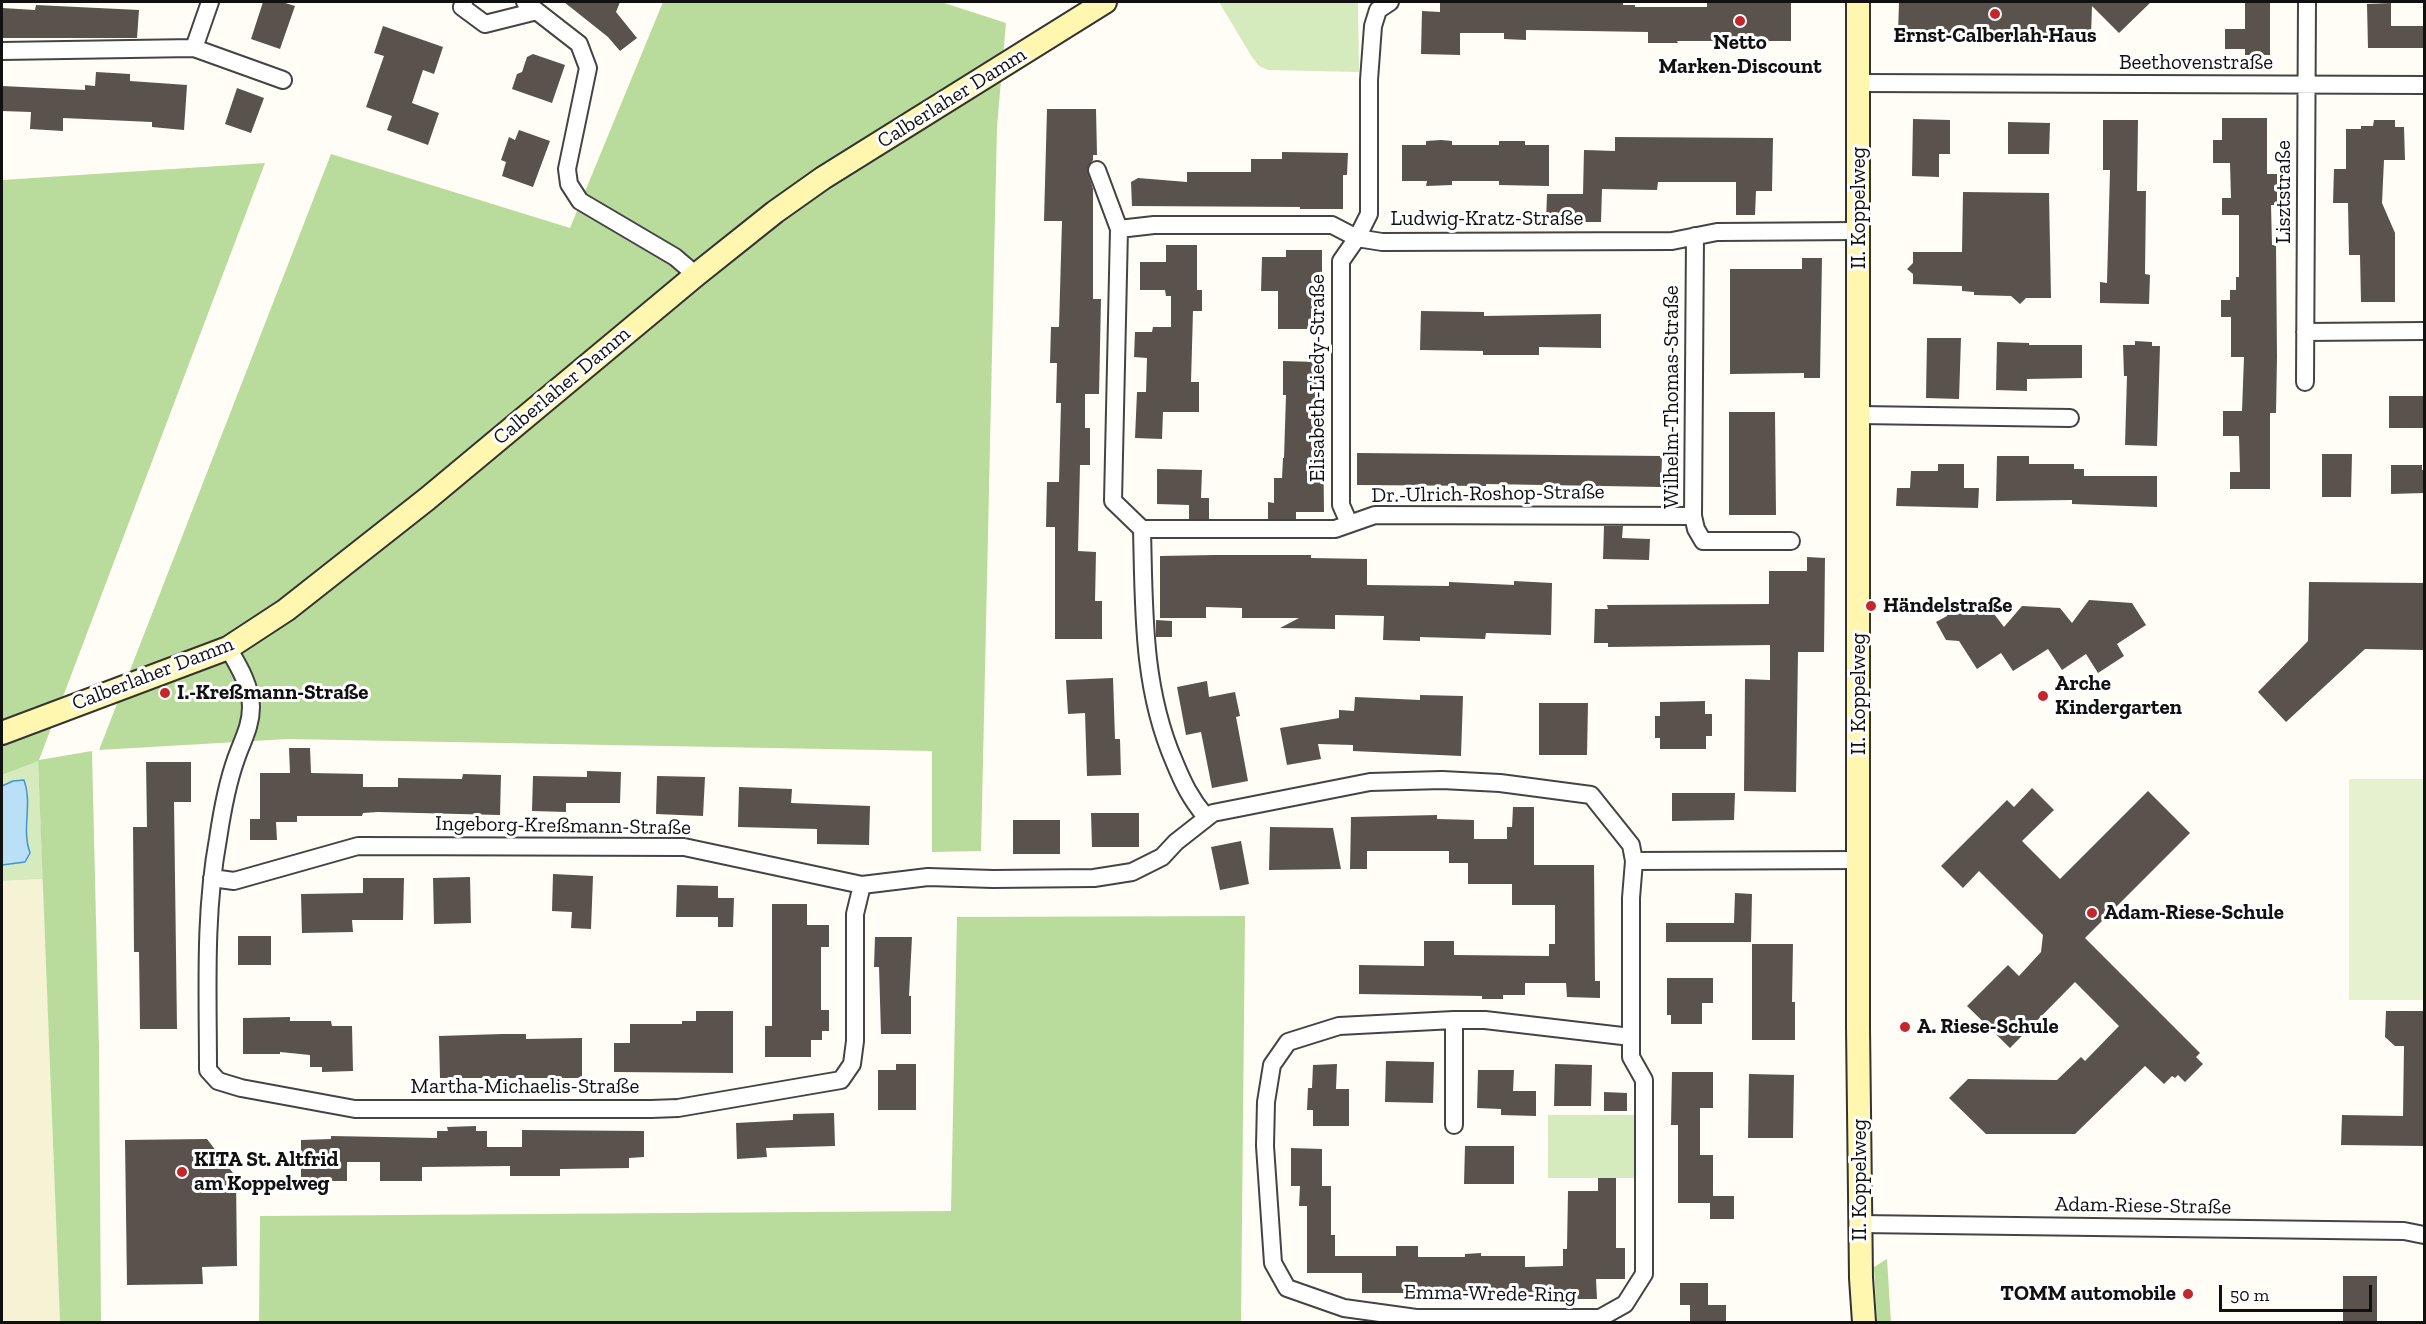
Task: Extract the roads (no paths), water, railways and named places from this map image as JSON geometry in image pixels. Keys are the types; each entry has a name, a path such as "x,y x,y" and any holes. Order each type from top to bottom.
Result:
{"street":[{"path":"194,48 210,2"},
{"path":"464,2 462,7 485,24 531,6 579,44 588,68 567,169 569,184 580,201 675,257 696,275"},
{"name":"Calberlaher Damm","path":"2,733 228,648 286,610 418,506 696,275 823,178 1105,2"},
{"name":"Elisabeth-Liedy-Straße","path":"1349,523 1341,506 1341,261 1357,238 1369,214 1369,80 1373,26 1378,9 1390,2"},
{"name":"II. Koppelweg","path":"1858,2 1860,860 1858,1028 1861,1278 1864,1323"},
{"name":"Lisztstraße","path":"2305,382 2307,2"},
{"path":"2,51 194,48 283,80"},
{"name":"Beethovenstraße","path":"1859,83 2424,85"},
{"path":"1097,170 1119,229 1113,501 1142,529 1146,654 1150,683 1162,733 1189,798 1206,817"},
{"name":"Ludwig-Kratz-Straße","path":"1119,229 1154,225 1332,225 1357,238 1382,242 1672,241 1717,232 1858,231"},
{"name":"Wilhelm-Thomas-Straße","path":"1695,236 1693,516 1696,530 1703,541 1791,541"},
{"path":"2305,332 2424,332"},
{"path":"1858,414 2070,418"},
{"name":"Dr.-Ulrich-Roshop-Straße","path":"1142,529 1335,529 1375,515 1693,516"},
{"path":"212,878 227,793 236,758 251,717 251,703 247,687 228,648"},
{"name":"Ingeborg-Kreßmann-Straße","path":"212,878 234,881 358,846 684,847 862,885 928,877 1094,878 1132,872 1162,857 1176,842 1213,813 1370,782 1442,780 1500,783 1591,795 1631,845 1635,861"},
{"path":"1635,861 1860,860"},
{"name":"Emma-Wrede-Ring","path":"1631,1037 1485,1020 1454,1020 1339,1026 1288,1042 1272,1065 1266,1102 1264,1146 1273,1263 1287,1288 1344,1308 1416,1318 1600,1318 1624,1304 1644,1274 1644,1080 1631,1057 1631,1037 1631,898 1635,861"},
{"name":"Martha-Michaelis-Straße","path":"212,878 207,923 208,1070 218,1081 242,1088 355,1109 678,1108 841,1080 852,1064 855,1041 855,914 862,885"},
{"path":"1454,1020 1454,1125"},
{"name":"Adam-Riese-Straße","path":"1860,1224 2404,1231 2424,1235"},
{"name":"II. Koppelweg","path":"1857,1323 1861,1278"}],"water":[{"path":"24,780 30,853 25,862 2,865 2,786 13,781"}],"place":[{"name":"Ernst-Calberlah-Haus","path":"1995,14"},
{"name":"Netto Marken-Discount","path":"1740,21"},
{"name":"Händelstraße","path":"1871,606"},
{"name":"I.-Kreßmann-Straße","path":"165,693"},
{"name":"Arche Kindergarten","path":"2043,696"},
{"name":"Adam-Riese-Schule","path":"2092,913"},
{"name":"A. Riese-Schule","path":"1905,1027"},
{"name":"KITA St. Altfrid am Koppelweg","path":"182,1172"},
{"name":"TOMM automobile","path":"2188,1294"}]}
